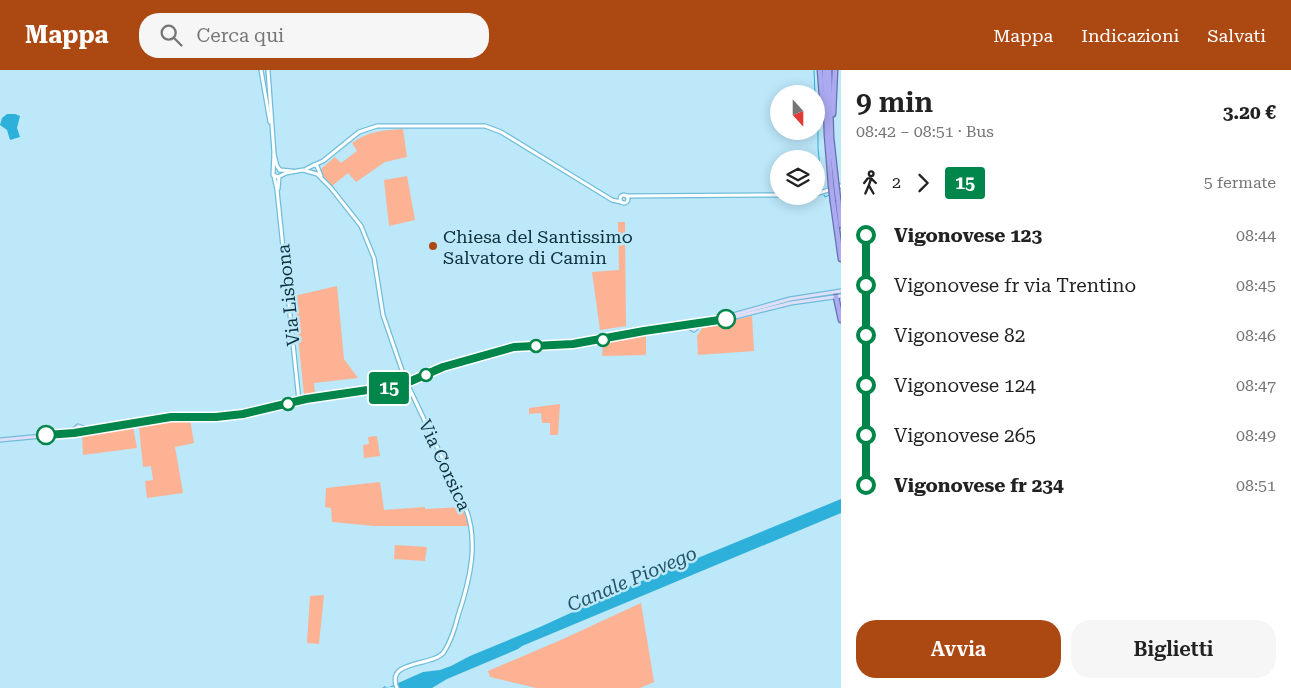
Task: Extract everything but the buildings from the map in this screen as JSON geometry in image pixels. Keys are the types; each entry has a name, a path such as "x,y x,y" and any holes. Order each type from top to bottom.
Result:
{"highway":[{"path":"820,70 824,128 833,184 841,259"},
{"path":"825,70 827,148"},
{"path":"829,70 830,137 833,160"},
{"path":"833,184 832,116 835,70"},
{"path":"835,200 841,225"},
{"path":"839,294 841,320"}],"main road":[{"path":"715,321 790,299 839,294"},
{"path":"0,440 72,433 79,430 171,417 230,416 299,401 407,384 443,367 514,347 573,344 684,325 694,326 839,294"},
{"path":"802,301 805,297"}],"street":[{"name":"Via Lisbona","path":"261,70 272,128"},
{"name":"Via Lisbona","path":"268,70 274,153 273,173 278,190 299,401"},
{"path":"294,171 276,169 273,173 280,176 313,166 359,132 377,126 485,126 508,136 610,198 625,204 640,195"},
{"name":"Via Lisbona","path":"274,153 280,169 278,190"},
{"path":"313,172 318,169 322,161"},
{"path":"313,166 318,169 321,177"},
{"path":"313,166 313,172"},
{"path":"303,170 313,172 321,177"},
{"name":"Via Corsica","path":"321,177 357,220 365,233 374,258 383,314 407,384 468,513 472,527 470,576 454,629 444,652 435,659 411,664 404,668 395,676 394,682 397,688"},
{"path":"825,191 841,186"},
{"path":"610,198 640,195 770,195"},
{"path":"621,196 621,202"},
{"path":"626,196 628,201"}],"shaded area":[{"path":"403,129 407,157 385,162 356,182 348,173 332,186 320,172 335,157 341,163 357,151 352,143 358,139 376,132"},
{"path":"407,176 415,220 389,226 384,180"},
{"path":"618,222 625,222 626,326 600,330 592,272 619,270"},
{"path":"337,286 344,359 358,378 314,383 315,396 305,396 294,296"},
{"path":"752,316 754,351 698,355 697,336 703,327"},
{"path":"646,335 646,355 602,356 603,344"},
{"path":"560,404 558,435 550,435 550,423 542,423 541,413 529,414 529,408"},
{"path":"179,418 190,419 194,443 175,447 183,493 147,498 145,481 153,480 151,466 143,467 139,427 142,423"},
{"path":"133,427 137,448 83,455 82,432"},
{"path":"377,436 380,456 364,458 363,445 369,444 368,437"},
{"path":"380,482 384,510 463,507 470,526 374,526 332,522 331,508 325,507 326,488"},
{"path":"395,545 427,547 425,561 394,559"},
{"path":"324,595 319,644 307,643 310,596"},
{"path":"641,603 654,682 640,688 536,688 490,677 488,671"}],"water":[{"path":"7,114 20,116 17,128 20,137 10,140 7,130 0,125 2,118"},
{"path":"841,499 841,513 522,646 447,679 432,688 389,687 423,672 440,670 451,666 632,585"}],"waterway":[{"path":"814,70 815,85"},
{"path":"818,140 818,150"},
{"path":"825,197 836,192"}],"bus line":[{"name":"15","path":"46,435 74,433 171,417 204,418 243,414 306,399 402,385 443,367 514,347 573,344 726,319"}],"place":[{"name":"Chiesa del Santissimo Salvatore di Camin","path":"433,246"}],"water label":[{"name":"Canale Piovego","path":"632,579"}]}
